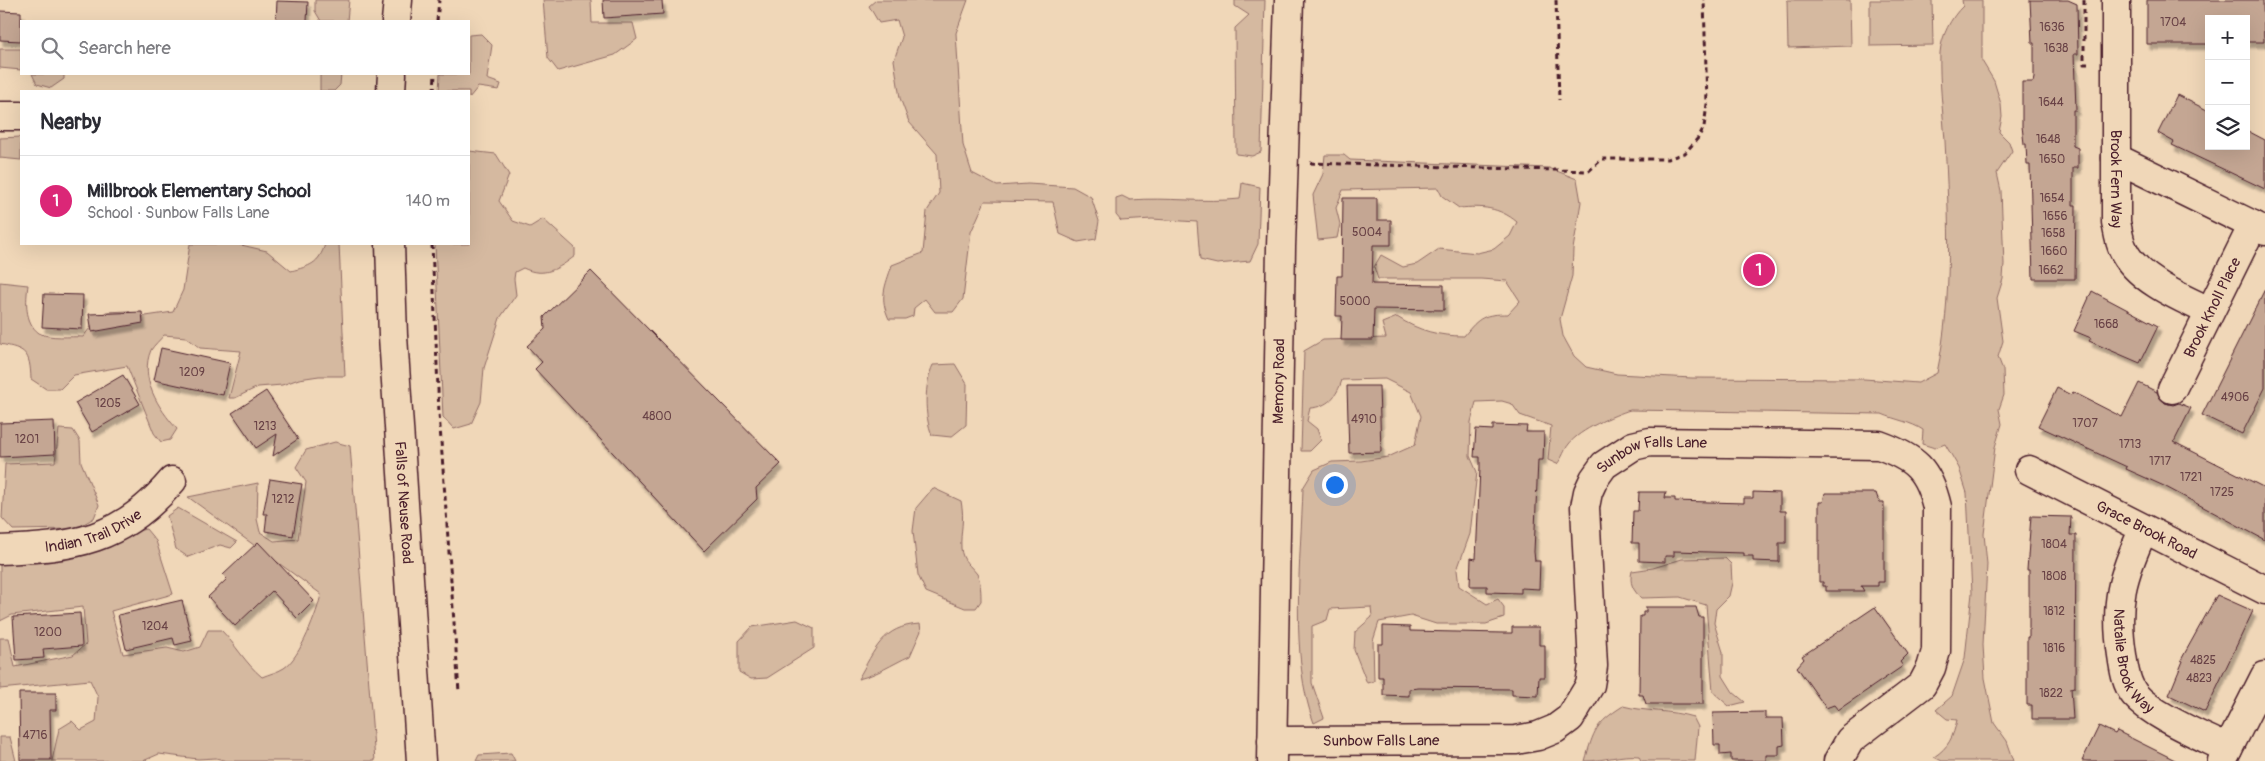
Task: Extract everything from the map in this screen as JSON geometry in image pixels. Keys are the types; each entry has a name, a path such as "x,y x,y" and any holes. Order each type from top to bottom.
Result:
{"street":[{"path":"396,20 398,0"},
{"name":"Memory Road","path":"1272,751 1281,247 1289,0"},
{"name":"Brook Fern Way","path":"2116,0 2116,222 2123,249 2142,274 2169,293 2209,311"},
{"path":"391,90 392,75"},
{"path":"0,116 20,116"},
{"path":"2116,158 2259,228"},
{"name":"Brook Knoll Place","path":"2172,389 2209,311 2259,228"},
{"name":"Falls of Neuse Road","path":"390,245 393,336 421,761"},
{"name":"Sunbow Falls Lane","path":"1272,751 1516,740 1555,729 1570,718 1590,685 1593,666 1585,507 1594,478 1604,466 1633,446 1650,442 1879,445 1912,460 1925,472 1933,489 1937,507 1936,650 1931,668 1922,684 1850,740 1838,761"},
{"name":"Grace Brook Road","path":"2029,470 2265,590"},
{"name":"Indian Trail Drive","path":"0,550 50,548 87,541 116,529 137,515 155,501 172,481"},
{"name":"Natalie Brook Way","path":"2144,529 2128,563 2120,590 2118,620 2125,676 2135,694 2151,709 2225,755"},
{"path":"2225,755 2265,676"}],"path":[{"path":"438,20 439,0"},
{"path":"1556,0 1559,100"},
{"path":"1310,163 1589,171 1602,160 1659,160 1677,156 1690,148 1698,138 1704,122 1707,104 1704,0"},
{"path":"434,75 434,90"},
{"path":"432,245 439,413 459,692"}],"shaded area":[{"path":"315,0 349,0 347,20 320,20 315,11"},
{"path":"543,0 591,0 592,23 633,23 637,39 615,55 558,71 548,58"},
{"path":"876,0 968,0 956,33 963,145 972,173 997,186 1028,184 1073,187 1091,197 1099,221 1096,239 1078,242 1060,234 1053,202 985,201 971,232 963,299 953,312 935,312 925,299 914,308 913,316 905,319 889,319 884,304 884,292 892,265 923,253 927,211 939,193 937,154 909,122 900,98 894,60 902,37 897,20 879,23 869,6"},
{"path":"1235,0 1265,0 1261,152 1252,156 1236,154 1235,28 1249,15 1235,6"},
{"path":"1787,0 1850,0 1851,46 1788,48"},
{"path":"1870,0 1932,0 1933,45 1870,46"},
{"path":"1962,0 1982,0 1982,61 1994,81 2001,104 2002,117 1999,132 2009,142 2012,151 1997,173 2001,191 2004,264 2003,279 1997,298 2003,341 1998,357 2003,370 2004,395 1999,409 2002,424 1995,447 1984,534 1987,564 1983,645 1985,678 1994,723 2007,741 2014,761 1942,761 1934,757 1950,741 1957,720 1947,719 1936,710 1952,696 1965,658 1972,593 1967,493 1959,468 1945,444 1935,448 1922,444 1923,430 1882,414 1630,410 1606,419 1580,433 1569,444 1557,464 1548,460 1551,426 1520,415 1512,404 1502,401 1476,402 1471,422 1470,456 1477,472 1470,534 1457,570 1459,586 1487,604 1498,599 1504,607 1504,618 1486,624 1436,624 1411,616 1379,622 1373,641 1374,681 1367,683 1354,650 1355,632 1372,617 1371,607 1330,609 1327,620 1312,626 1312,683 1324,718 1314,723 1306,697 1301,669 1299,639 1298,608 1303,488 1314,470 1332,462 1361,461 1388,457 1415,445 1421,416 1411,392 1385,379 1342,380 1331,400 1310,408 1307,421 1317,429 1321,440 1310,451 1301,451 1304,351 1323,340 1386,338 1382,323 1397,317 1429,332 1464,336 1478,321 1487,316 1508,314 1520,301 1507,281 1481,279 1378,279 1374,267 1381,255 1403,267 1417,264 1439,249 1477,253 1494,249 1510,236 1517,222 1504,213 1497,210 1475,207 1459,208 1442,196 1438,188 1343,190 1336,208 1340,224 1337,238 1318,240 1313,195 1323,174 1325,155 1344,155 1350,160 1549,168 1577,179 1581,202 1573,249 1572,276 1560,319 1563,336 1574,356 1586,367 1617,374 1692,378 1864,379 1918,383 1937,373 1946,316 1949,257 1948,199 1940,53 1942,40 1947,28 1963,6"},
{"path":"481,34 492,45 487,79 501,84 499,90 478,87 470,97 470,90 439,90 440,75 470,75 470,35"},
{"path":"0,49 20,49 20,70 0,68"},
{"path":"32,75 64,75 64,79 51,88 37,84"},
{"path":"320,75 341,75 340,85 335,90 320,90"},
{"path":"20,137 20,160 0,158 0,138"},
{"path":"470,151 496,154 509,175 499,201 513,221 530,227 543,219 575,248 575,256 563,265 550,271 538,272 523,268 515,272 516,295 500,318 484,368 481,402 471,424 454,429 443,417 435,245 470,245"},
{"path":"1242,183 1260,187 1258,244 1250,261 1217,264 1200,260 1197,222 1152,219 1121,221 1116,215 1116,198 1122,196 1130,200 1240,199"},
{"path":"190,245 241,245 267,251 291,271 317,260 325,245 339,245 345,376 319,376 299,379 282,385 258,387 235,398 229,398 241,351 200,348 186,337 164,335 151,350 147,371 152,392 157,402 177,429 170,440 161,442 154,433 127,366 74,375 60,389 46,389 31,379 28,357 25,353 16,348 0,344 0,282 28,285 27,311 31,323 39,333 54,337 83,337 96,320 106,312 128,311 139,317 173,312 183,290"},
{"path":"955,364 967,384 966,425 951,437 932,435 926,410 930,373 933,365"},
{"path":"59,429 73,430 80,441 81,462 99,505 94,518 75,529 13,530 2,518 5,464 55,462"},
{"path":"335,442 350,446 375,761 227,761 216,758 198,759 159,754 143,761 52,761 59,729 72,721 81,730 96,722 98,697 90,680 0,689 0,638 9,638 15,667 73,655 86,644 83,607 12,615 0,621 0,561 146,529 156,541 173,594 111,611 123,654 167,648 184,652 200,647 208,630 221,630 262,677 284,668 296,655 312,622 321,594 188,497 258,483 257,519 260,532 274,541 298,539 306,482 296,467 306,450"},
{"path":"933,488 961,501 963,514 962,552 965,560 977,574 980,584 981,601 976,608 965,608 926,592 918,575 913,531 916,508"},
{"path":"178,508 237,542 231,548 220,545 188,557 176,549 167,516"},
{"path":"1725,558 1731,564 1732,583 1729,596 1716,609 1714,623 1723,652 1723,676 1733,692 1745,702 1729,706 1713,692 1706,605 1680,597 1641,598 1631,583 1632,571 1653,568 1682,559"},
{"path":"797,620 814,628 814,648 767,678 751,679 739,672 739,641 752,627"},
{"path":"920,624 921,631 910,656 878,672 858,679 881,641 897,629"},
{"path":"1623,706 1693,717 1698,727 1695,761 1641,761 1639,756 1632,756 1585,761 1591,742 1601,723"},
{"path":"0,737 10,737 16,761 0,761"},
{"path":"511,753 515,761 476,761 479,755"}],"building":[{"path":"603,0 662,0 663,14 604,18"},
{"path":"2030,0 2068,0 2077,4 2078,54 2074,54 2076,110 2073,110 2073,146 2078,148 2078,168 2073,168 2073,205 2076,205 2075,279 2033,279 2030,165 2027,165 2026,144 2024,144 2022,126 2022,82 2033,82 2034,78 2034,43 2032,43"},
{"path":"2147,0 2263,0 2264,42 2250,42 2250,15 2205,15 2205,44 2147,44"},
{"path":"277,1 308,2 307,20 276,20"},
{"path":"0,11 21,12 20,41 0,40"},
{"path":"2177,95 2205,109 2205,150 2250,150 2250,132 2265,140 2265,189 2172,145 2174,142 2158,133"},
{"path":"1343,198 1377,198 1377,220 1391,220 1391,245 1373,245 1372,284 1444,285 1444,310 1374,309 1373,340 1341,340 1342,316 1336,316 1337,276 1342,276"},
{"path":"591,271 781,464 756,488 757,499 704,551 535,369 542,362 527,346 545,329 544,317"},
{"path":"2265,289 2265,388 2242,434 2202,415"},
{"path":"2092,291 2158,326 2140,363 2089,341 2091,338 2074,331"},
{"path":"44,294 83,295 82,329 42,327"},
{"path":"142,312 143,323 92,332 89,314"},
{"path":"161,348 230,363 223,395 154,380"},
{"path":"123,375 140,404 92,432 75,403"},
{"path":"2139,383 2157,392 2165,403 2173,405 2179,403 2191,408 2174,442 2265,488 2265,540 2164,486 2126,469 2127,467 2038,426 2057,388 2071,395 2073,392 2122,417"},
{"path":"1347,386 1379,386 1381,452 1349,453"},
{"path":"266,391 298,439 273,456 277,434 256,448 232,413"},
{"path":"54,421 55,454 0,457 0,423"},
{"path":"1493,425 1527,426 1526,432 1544,432 1543,460 1538,460 1534,552 1535,561 1540,561 1539,589 1521,588 1521,593 1487,592 1487,586 1470,586 1471,558 1476,559 1480,468 1480,457 1474,457 1476,429 1493,430"},
{"path":"270,479 302,484 293,536 265,531 267,514 263,514"},
{"path":"1639,492 1666,492 1665,498 1675,498 1675,501 1744,503 1744,498 1753,498 1753,492 1780,493 1780,511 1786,511 1786,543 1779,543 1779,562 1753,561 1753,556 1744,556 1744,553 1674,551 1674,556 1665,556 1665,562 1639,561 1639,543 1632,543 1633,511 1638,511"},
{"path":"1825,493 1876,493 1879,502 1884,502 1884,582 1878,582 1878,586 1861,586 1864,591 1826,591 1826,586 1823,586 1823,582 1819,582 1819,502 1823,502"},
{"path":"2031,516 2071,517 2070,535 2076,535 2075,687 2071,688 2073,719 2032,719 2032,705 2027,705 2029,570 2027,570"},
{"path":"258,542 314,601 297,618 272,591 235,626 208,597 227,579 223,575"},
{"path":"2217,595 2253,611 2205,712 2169,695 2183,661 2181,660"},
{"path":"182,600 192,641 175,645 173,638 126,649 118,615"},
{"path":"1646,607 1696,607 1699,617 1703,617 1703,704 1646,704 1643,695 1639,695 1640,616 1643,616 1643,612 1646,612"},
{"path":"1875,607 1908,654 1900,662 1903,666 1838,710 1834,705 1826,708 1797,667 1804,659 1802,656"},
{"path":"80,613 82,646 43,649 44,658 16,660 13,617"},
{"path":"1383,626 1410,627 1410,631 1503,633 1512,633 1512,627 1539,627 1539,645 1545,645 1545,677 1539,677 1538,696 1512,695 1512,689 1419,688 1409,689 1409,696 1383,695 1383,677 1378,677 1378,644 1383,644"},
{"path":"19,693 56,693 56,710 50,710 51,760 20,760"},
{"path":"1765,712 1765,718 1783,718 1784,745 1779,746 1779,755 1766,755 1766,761 1731,761 1731,754 1720,755 1720,745 1714,745 1713,713"},
{"path":"2099,726 2115,734 2117,731 2177,761 2082,761"}],"place":[{"name":"Millbrook Elementary School","path":"1759,270"}]}
